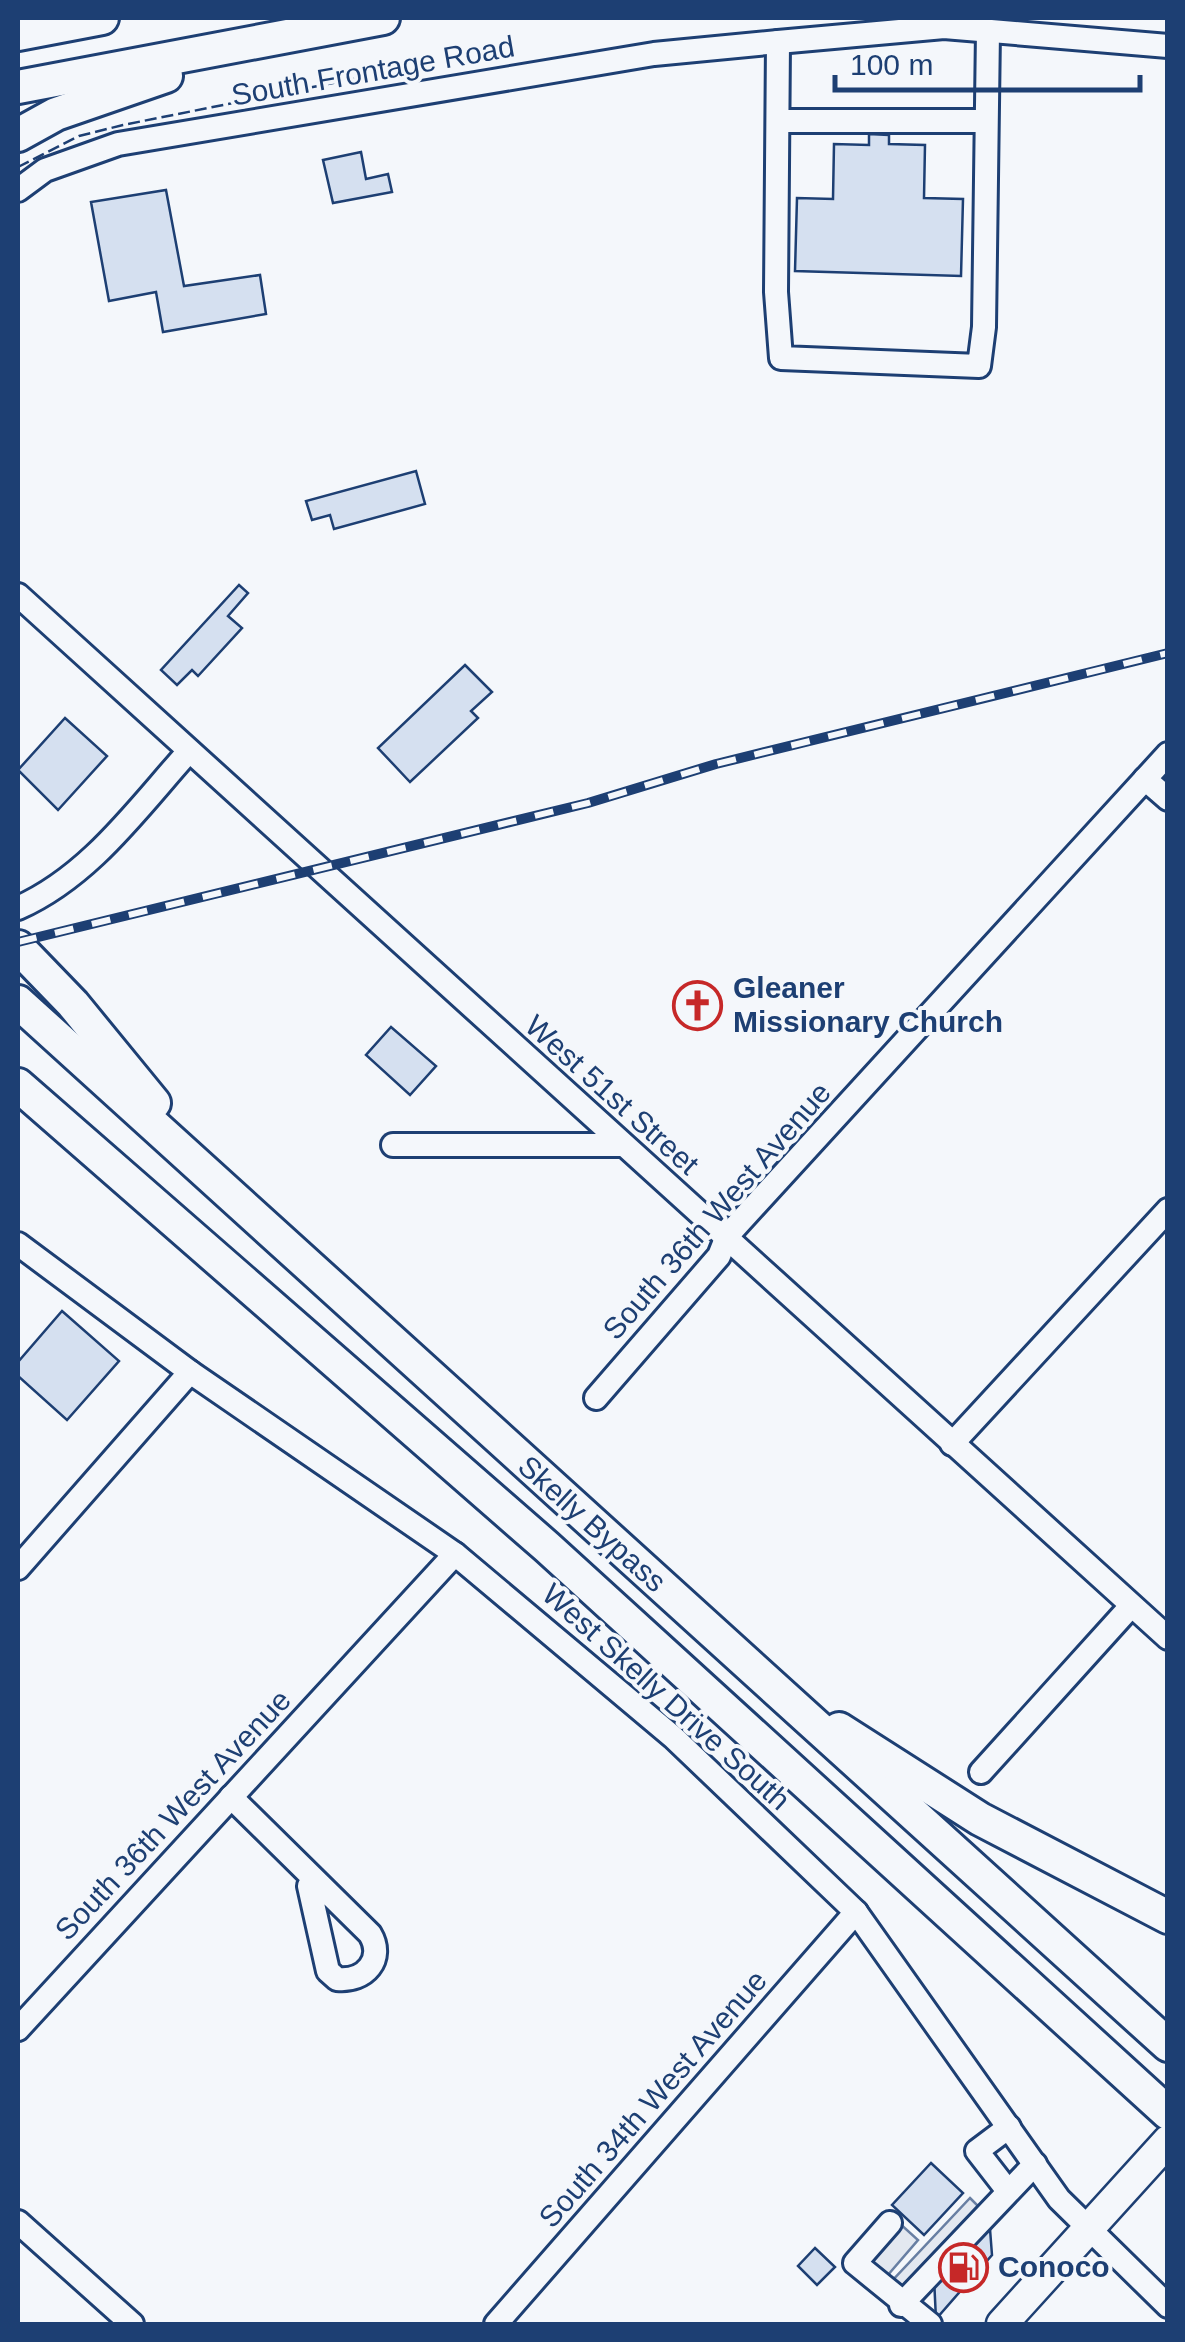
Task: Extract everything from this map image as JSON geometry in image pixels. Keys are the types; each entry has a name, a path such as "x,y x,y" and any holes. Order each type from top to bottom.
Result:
{"highway":[{"path":"18,34 102,18"},
{"path":"18,87 383,18"},
{"path":"18,135 56,114 260,43"},
{"path":"18,947 72,1004 227,1191"},
{"name":"Skelly Bypass","path":"26,1010 1168,2045"},
{"name":"Skelly Bypass","path":"18,1084 547,1548 1168,2113"},
{"path":"775,1691 980,1819 1168,1917"}],"main road":[{"path":"1002,2324 1168,2141"}],"street":[{"name":"South Frontage Road","path":"18,190 46,170 118,144 654,54 944,27 1168,46"},
{"path":"778,42 776,292 781,358 978,366 984,328 988,31"},
{"path":"779,122 985,121"},
{"name":"West 51st Street","path":"18,595 1168,1638"},
{"path":"18,908 44,896 82,869 189,752"},
{"name":"South 36th West Avenue","path":"596,1398 720,1256 727,1236 1168,754"},
{"path":"1145,779 1168,799"},
{"path":"393,1144 620,1144"},
{"path":"952,1444 1168,1210"},
{"name":"West Skelly Drive South","path":"18,1244 190,1372 455,1554 674,1736 856,1912 1059,2199 1168,2306"},
{"path":"18,1568 190,1372"},
{"name":"South 36th West Avenue","path":"18,2028 455,1554"},
{"path":"981,1772 1130,1606"},
{"path":"231,1796 312,1872 313,1879"},
{"name":"South 34th West Avenue","path":"496,2324 856,1912"},
{"path":"1008,2191 977,2150 1009,2127"},
{"path":"901,2304 1034,2164"},
{"path":"18,2222 132,2324"},
{"path":"890,2223 854,2264 930,2324"}],"shaded area":[{"path":"970,2198 980,2208 901,2291 891,2282"},
{"path":"886,2211 918,2240 887,2276 854,2247"}],"building":[{"path":"869,134 889,135 889,144 925,145 924,198 963,199 961,276 795,271 797,198 833,199 834,144 869,145"},
{"path":"361,152 366,179 388,174 392,192 333,203 323,160"},
{"path":"166,190 184,286 260,275 266,314 163,332 156,292 109,301 91,202"},
{"path":"416,471 425,504 334,529 330,515 312,520 306,501"},
{"path":"239,585 248,593 228,616 242,628 198,676 192,670 177,685 161,670"},
{"path":"465,665 492,692 471,711 478,718 410,782 378,748"},
{"path":"65,718 107,756 58,810 18,770"},
{"path":"391,1027 436,1066 410,1095 366,1055"},
{"path":"62,1311 119,1361 67,1420 18,1376 18,1362"},
{"path":"931,2163 963,2193 924,2235 892,2205"},
{"name":"Conoco","path":"989,2216 992,2255 936,2319 934,2278"},
{"path":"815,2248 835,2267 817,2285 798,2266"}],"railway":[{"path":"18,942 588,803 716,764 1168,653"}],"fence":[{"path":"18,167 79,136 413,67"}],"place":[{"name":"Gleaner Missionary Church","path":"698,1005"},
{"name":"Conoco","path":"963,2267"}]}
